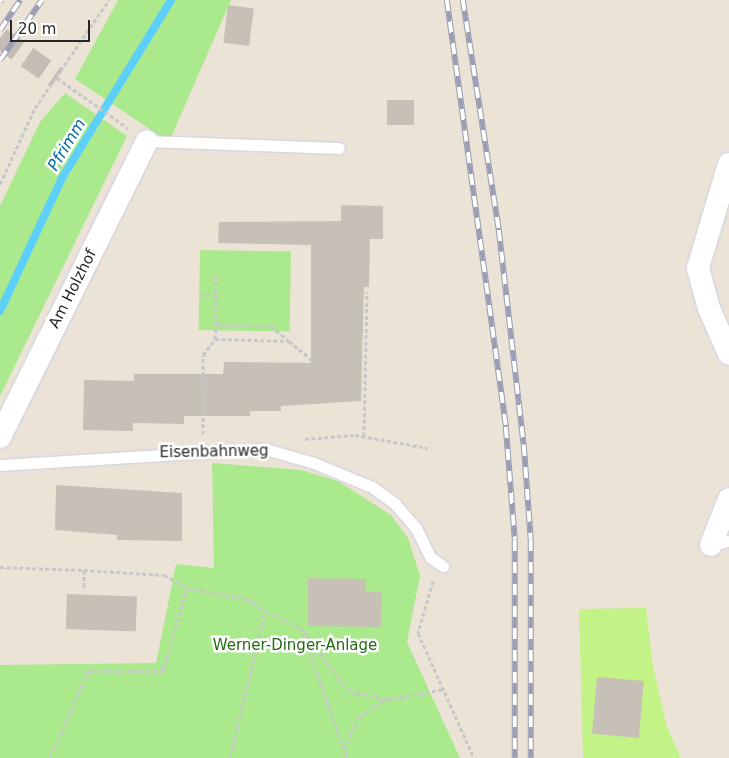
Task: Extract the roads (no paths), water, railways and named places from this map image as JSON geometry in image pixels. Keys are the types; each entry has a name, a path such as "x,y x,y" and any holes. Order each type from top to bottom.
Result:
{"street":[{"name":"Am Holzhof","path":"0,437 147,141"},
{"path":"729,167 698,268 708,306 729,354"},
{"path":"720,543 729,499"}],"lane":[{"path":"147,141 339,148"},
{"name":"Eisenbahnweg","path":"0,465 203,450 265,449 322,465 372,487 395,504 416,528 430,557 443,566"}],"waterway":[{"name":"Pfrimm","path":"0,311 62,178 171,0"}],"tunnel":[{"path":"0,38 57,78"}],"railway":[{"path":"0,30 20,0"},
{"path":"0,60 42,0"},
{"path":"447,0 506,427 515,540 515,758"},
{"path":"463,0 499,230 524,445 531,540 531,758"}],"park label":[{"name":"Werner-Dinger-Anlage","path":"295,646"}]}
